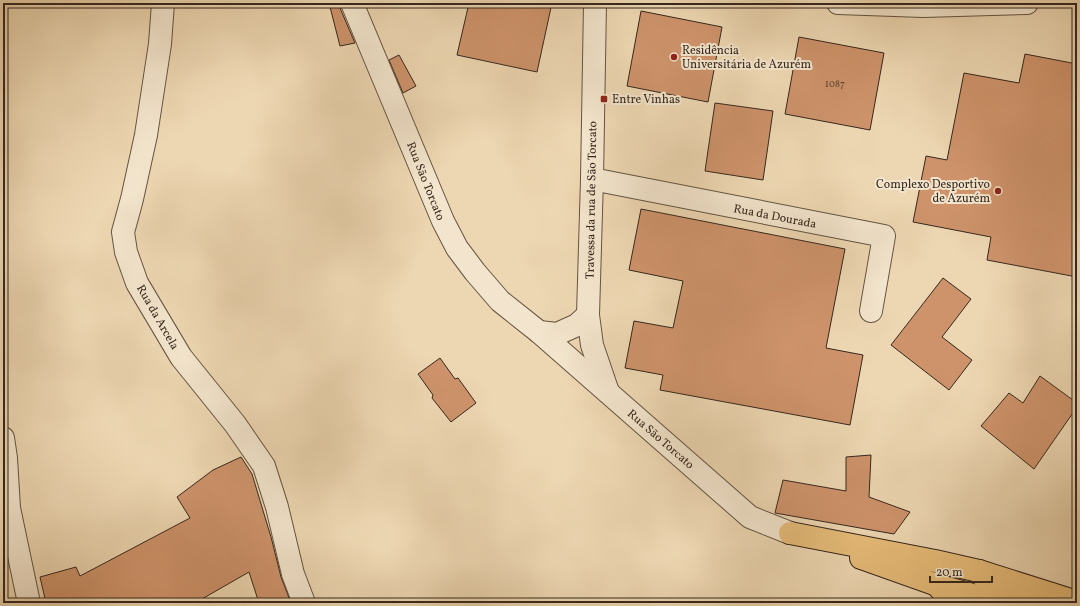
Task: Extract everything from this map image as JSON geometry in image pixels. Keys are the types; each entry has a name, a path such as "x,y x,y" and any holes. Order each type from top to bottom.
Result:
{"main road":[{"name":"Rua São Torcato","path":"790,533 979,571 1077,602"},
{"name":"Rua São Torcato","path":"790,533 937,585 1001,603"},
{"path":"979,571 1001,603 1017,598 1051,594"},
{"path":"937,585 952,603"}],"street":[{"name":"Rua da Arcela","path":"163,3 160,44 146,135 124,232 126,252 137,282 181,356 235,424 264,466 293,574 304,603"},
{"name":"Rua São Torcato","path":"352,3 443,221 457,248 474,272 500,301 539,332 750,517 790,533"},
{"name":"Travessa da rua de São Torcato","path":"595,3 588,315 592,345 608,393"},
{"path":"838,3 923,6 1027,3"},
{"name":"Rua da Dourada","path":"592,179 884,236 871,311"},
{"path":"539,332 557,334 577,325 588,315"},
{"path":"4,452 6,503 29,603"}],"building":[{"path":"329,3 340,3 340,8 355,43 340,46"},
{"path":"469,3 552,3 537,72 457,55"},
{"name":"Residência Universitária de Azurém","path":"641,11 722,27 708,102 627,86"},
{"path":"799,37 884,53 870,130 785,114"},
{"name":"Complexo Desportivo de Azurém","path":"1025,54 1077,64 1077,277 987,260 991,237 913,222 926,156 947,160 964,73 1019,83"},
{"path":"399,55 416,86 403,93 389,60"},
{"name":"Residência Universitária de Azurém","path":"715,103 773,111 763,180 705,171"},
{"path":"641,209 845,249 826,348 863,355 850,425 660,390 663,375 625,368 634,321 673,328 683,281 629,270"},
{"path":"943,278 971,299 942,337 972,360 949,390 891,345"},
{"path":"440,358 455,379 458,378 476,403 451,422 432,398 433,395 418,374"},
{"path":"1040,376 1077,403 1077,407 1034,469 981,426 1009,393 1023,403"},
{"path":"871,455 869,497 910,512 894,534 775,513 783,480 846,491 846,457"},
{"path":"241,457 252,474 271,537 281,577 291,603 259,603 249,572 195,603 46,603 40,577 76,567 80,576 190,518 177,497 213,470"}],"place":[{"name":"Residência Universitária de Azurém","path":"674,57"},
{"name":"Entre Vinhas","path":"604,99"},
{"name":"Complexo Desportivo de Azurém","path":"998,191"}]}
